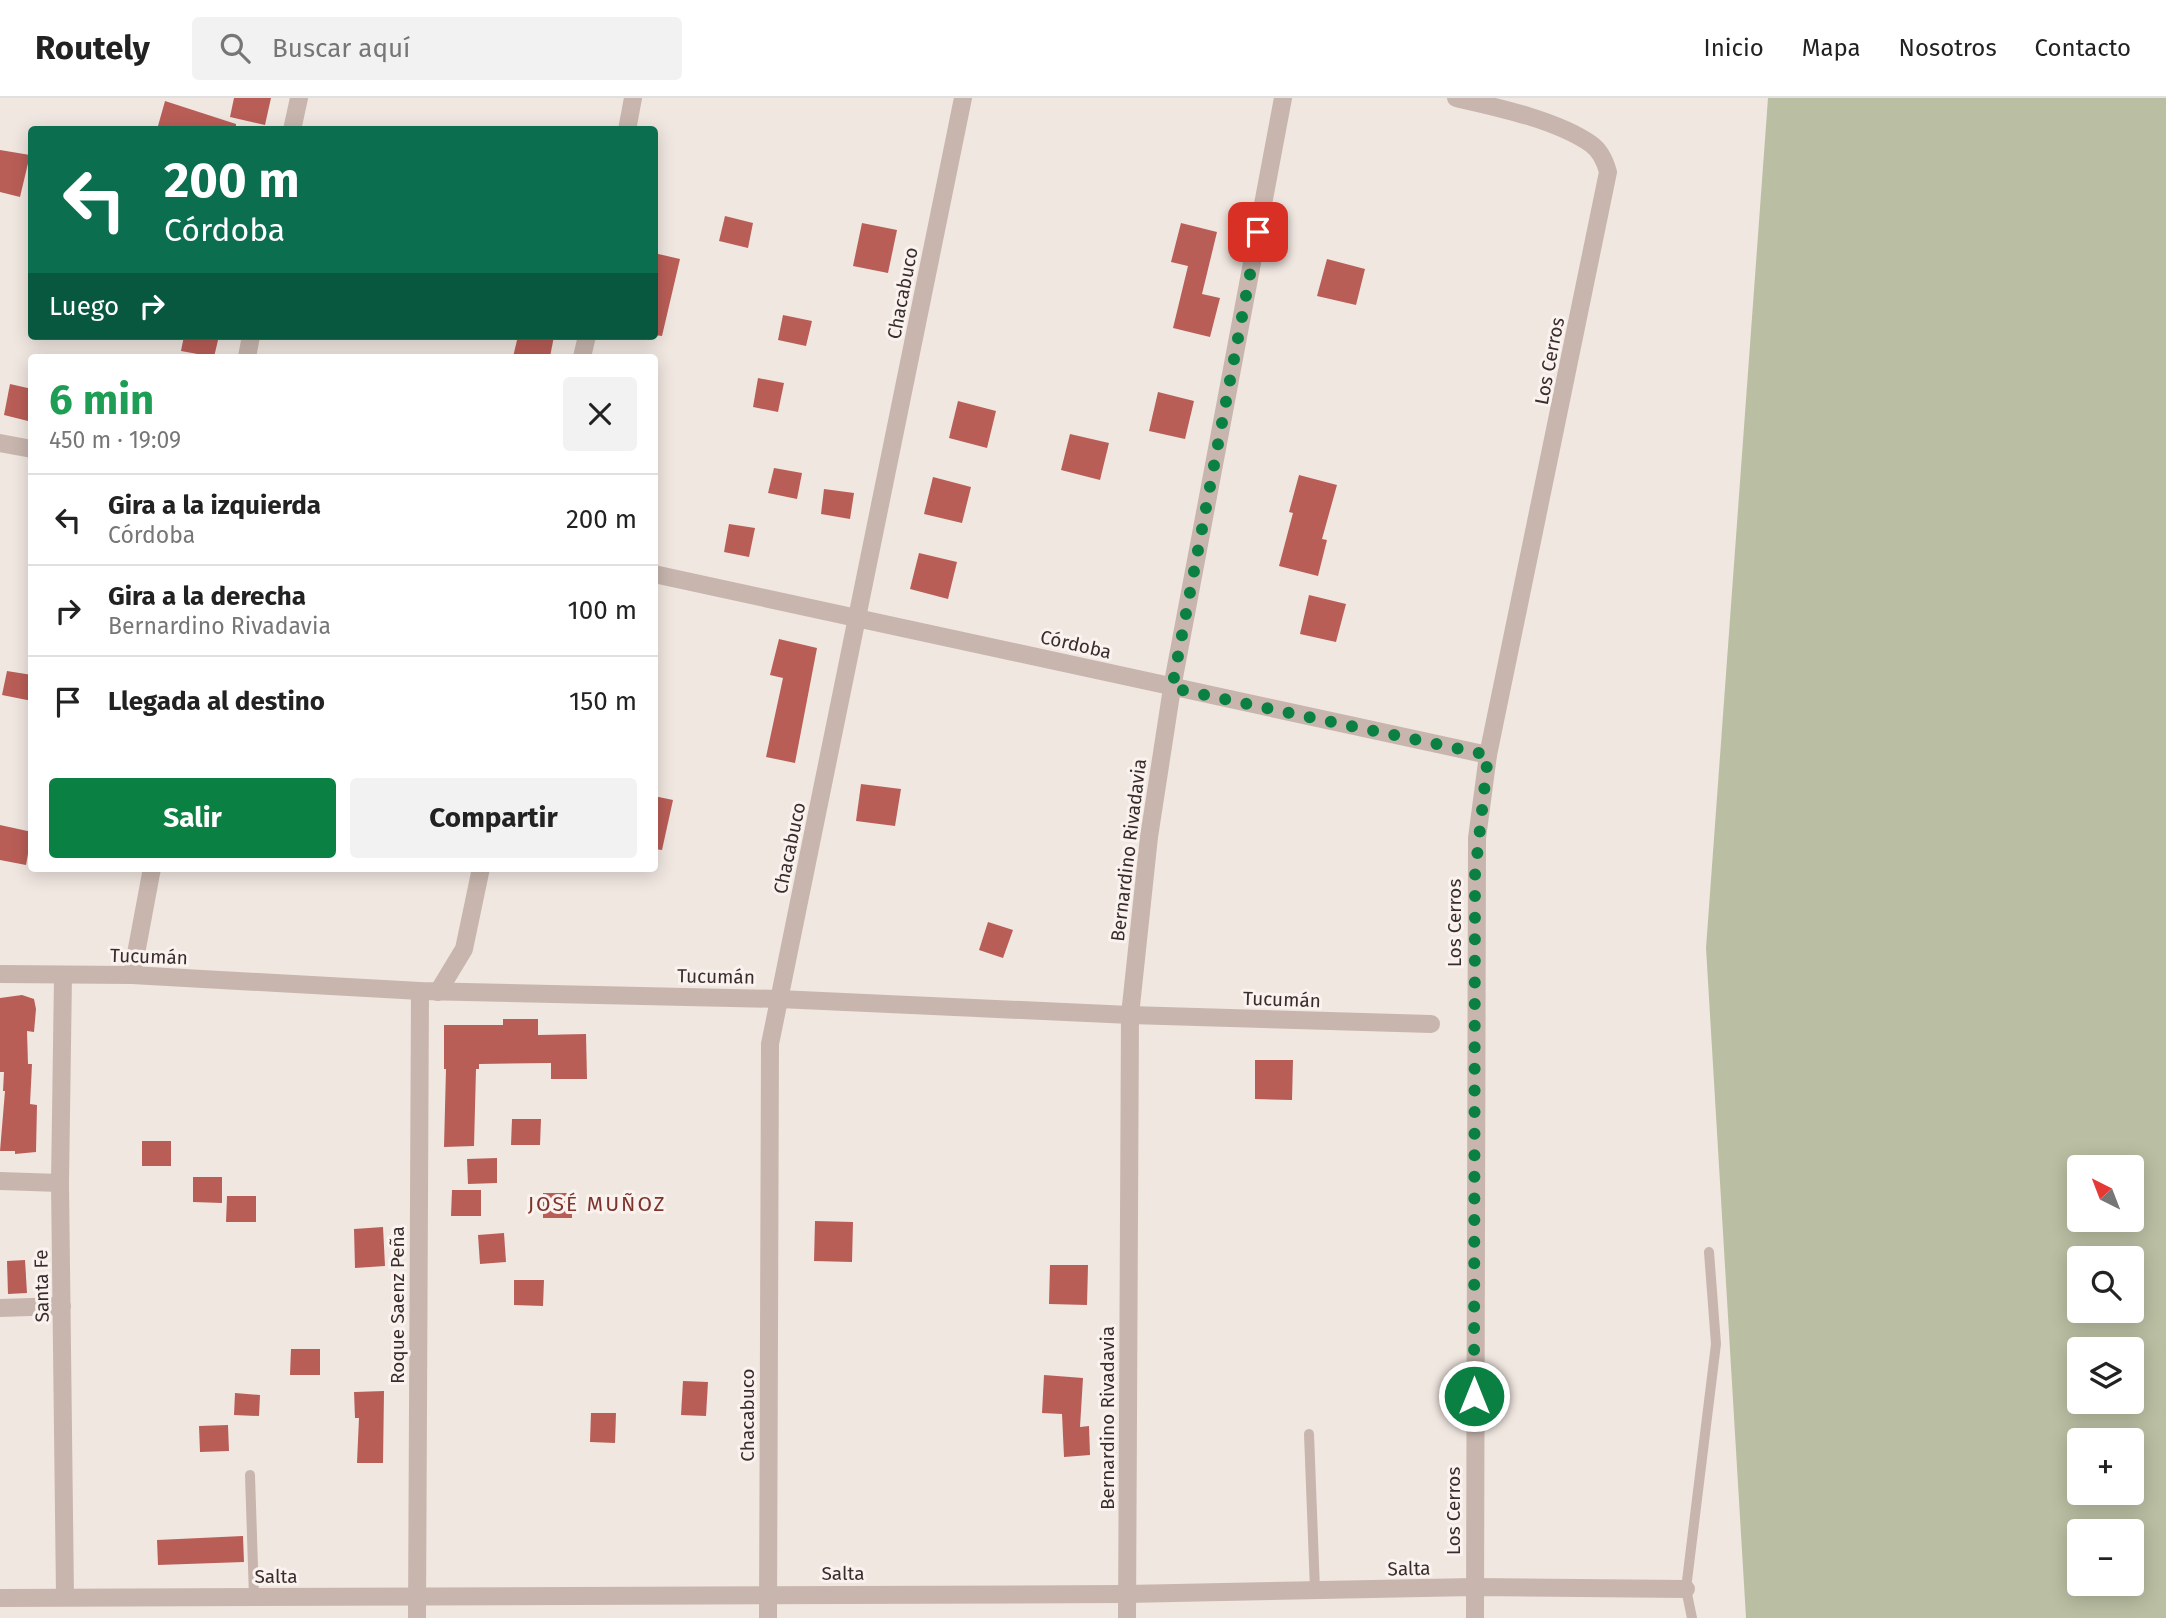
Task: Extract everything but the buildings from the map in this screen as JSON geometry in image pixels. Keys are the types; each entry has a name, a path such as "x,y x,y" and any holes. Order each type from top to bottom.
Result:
{"street":[{"path":"293,126 299,98"},
{"path":"628,126 633,98"},
{"name":"Chacabuco","path":"768,1618 770,1044 963,98"},
{"name":"Bernardino Rivadavia","path":"1127,1618 1130,1015 1149,836 1172,688 1283,98"},
{"name":"Los Cerros","path":"1456,98 1563,131 1592,145 1604,158 1608,172 1488,755 1475,875 1475,1618"},
{"path":"0,443 28,448"},
{"name":"Córdoba","path":"658,576 859,617 1172,688 1488,755"},
{"path":"132,975 151,872"},
{"path":"429,992 464,949 480,872"},
{"name":"Tucumán","path":"0,974 132,975 429,992 779,999 1130,1015 1430,1024"},
{"name":"Santa Fe","path":"63,976 60,1183 65,1596"},
{"name":"Roque Saenz Peña","path":"417,1618 429,992"},
{"path":"0,1181 60,1183"},
{"path":"0,1308 62,1306"},
{"name":"Salta","path":"0,1598 1126,1594 1474,1587 1686,1589"}],"lane":[{"path":"1692,1618 1686,1589 1716,1344 1709,1252"},
{"path":"1309,1434 1315,1590"},
{"path":"250,1475 254,1597"}],"green space":[{"path":"1768,98 2166,98 2166,1618 1746,1618 1706,948"}],"district":[{"name":"JOSÉ MUÑOZ","path":"597,1204"}],"route":[{"path":"1258,232 1172,688 1488,755 1475,875 1474,1396"}]}
